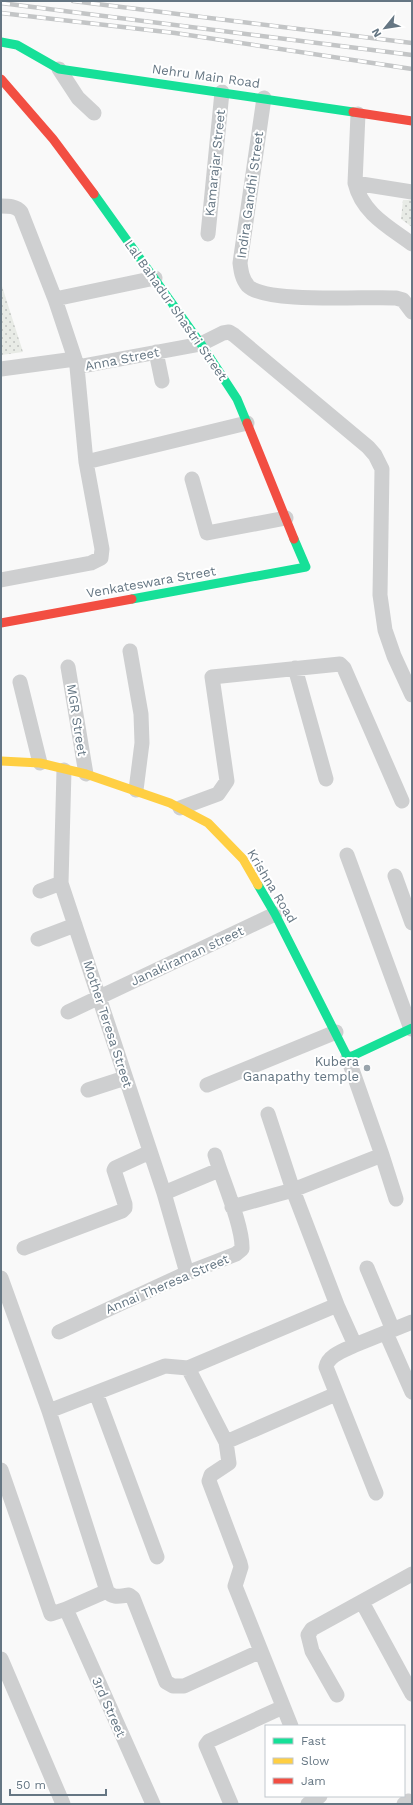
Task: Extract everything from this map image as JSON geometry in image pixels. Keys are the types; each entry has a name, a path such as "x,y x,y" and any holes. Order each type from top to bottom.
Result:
{"street":[{"name":"Nehru Main Road","path":"1,42 17,45 59,69 412,121"},
{"path":"59,69 78,98 94,113"},
{"name":"Lal Bahadur Shastri Street","path":"1,79 53,139 155,278 237,399 306,567"},
{"name":"Kamarajar Street","path":"208,234 222,92"},
{"name":"Indira Gandhi Street","path":"264,98 240,263 241,272 246,283 255,290 264,293 296,297 396,298 403,300 412,312"},
{"path":"358,114 355,184 358,195 363,205 412,244"},
{"path":"355,184 412,192"},
{"path":"1,206 12,206 21,212 55,299 76,363 86,462 102,549 101,558 91,563 1,580"},
{"path":"55,299 155,278"},
{"name":"Anna Street","path":"1,369 76,363 156,352 201,344 223,333 229,332 234,335 353,434 375,455 382,469 383,482 380,595 382,617 394,656 412,695"},
{"path":"156,352 162,381"},
{"path":"86,462 247,423"},
{"path":"192,480 207,533 286,518"},
{"name":"Venkateswara Street","path":"1,623 306,567"},
{"path":"130,651 141,714 142,744 136,790"},
{"path":"180,808 218,794 228,781 212,677 336,664 340,664 344,668 402,801"},
{"name":"MGR Street","path":"68,667 86,774"},
{"path":"295,668 326,779"},
{"path":"20,682 40,763"},
{"name":"Krishna Road","path":"1,760 40,763 64,770 86,774 136,790 180,808 208,823 243,859 275,914 348,1058"},
{"name":"Mother Teresa Street","path":"64,770 61,883 164,1193 187,1273"},
{"path":"347,855 412,1028 348,1058 396,1199"},
{"path":"395,876 412,923"},
{"path":"40,891 61,883"},
{"name":"Janakiraman street","path":"68,1012 275,914"},
{"path":"38,939 75,925"},
{"path":"207,1085 336,1032"},
{"path":"88,1090 125,1078"},
{"path":"268,1114 293,1190 337,1304 355,1345"},
{"path":"24,1248 122,1211 125,1208 125,1204 114,1170 115,1168 150,1152"},
{"name":"Annai Theresa Street","path":"59,1332 187,1273 236,1254 242,1249 242,1242 232,1207 214,1154"},
{"path":"232,1207 293,1190 382,1155"},
{"path":"164,1193 220,1170"},
{"path":"367,1268 412,1392"},
{"path":"1,1278 49,1411 107,1591 110,1596 129,1595 133,1598 166,1682 173,1686 184,1686 260,1651"},
{"path":"49,1411 165,1366 188,1368 337,1304"},
{"path":"376,1492 336,1394 326,1367 327,1362 331,1358 355,1345 412,1322"},
{"path":"188,1368 226,1442 229,1463 211,1475 209,1481 241,1567 235,1586 291,1725"},
{"path":"96,1393 157,1557"},
{"path":"226,1442 336,1394"},
{"path":"1,1470 51,1614 107,1591"},
{"path":"338,1695 312,1650 308,1635 312,1629 412,1574"},
{"path":"362,1602 412,1694"},
{"name":"3rd Street","path":"66,1609 153,1804"},
{"path":"1,1659 63,1804"},
{"path":"231,1804 206,1745 209,1741 282,1706"},
{"path":"308,1804 318,1797"},
{"path":"404,1804 408,1801 410,1804"}],"shaded area":[{"path":"403,200 412,200 412,227 401,219"},
{"path":"1,283 23,352 1,355"}],"railway":[{"path":"73,1 412,43"},
{"path":"1,3 412,55"},
{"path":"1,13 175,33 412,69"}],"traffic: fast":[{"path":"1,42 17,45 59,69 353,112"},
{"path":"94,194 201,344 237,399 247,423"},
{"path":"132,599 306,567 294,539"},
{"path":"258,885 275,914 348,1058 412,1028"}],"traffic: slow":[{"path":"1,761 40,763 86,774 170,803 208,823 243,859 258,885"}],"traffic: jam":[{"path":"1,79 53,139 94,194"},
{"path":"353,112 412,121"},
{"path":"247,423 294,539"},
{"path":"1,623 132,599"}],"place":[{"name":"Kubera Ganapathy temple","path":"367,1068"}]}
